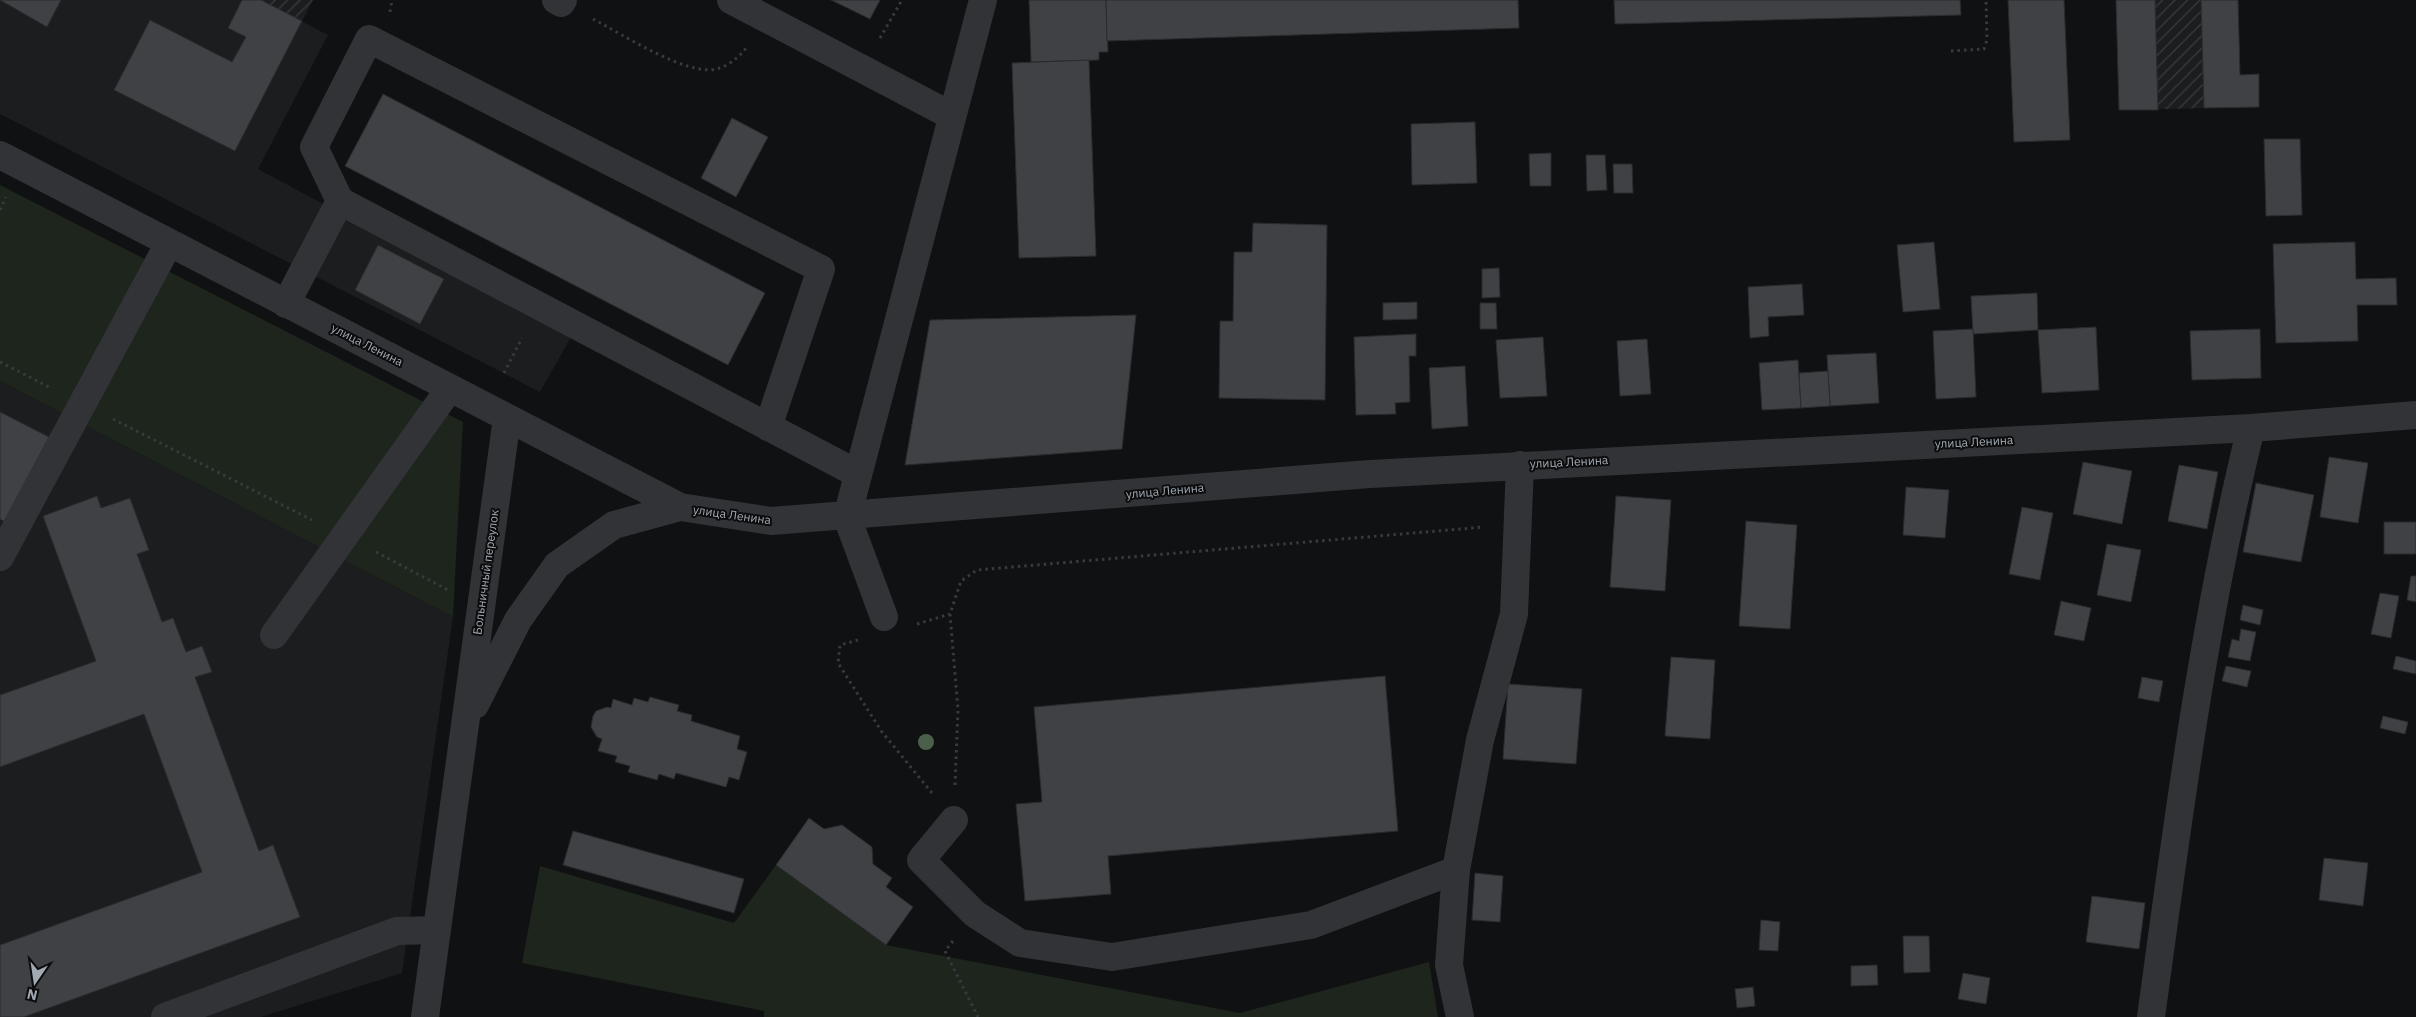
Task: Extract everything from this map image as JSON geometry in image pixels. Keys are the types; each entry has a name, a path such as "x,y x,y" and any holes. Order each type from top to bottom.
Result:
{"street":[{"path":"731,0 952,116"},
{"path":"884,617 847,517 983,0"},
{"path":"768,427 821,270 370,39 314,147 340,201 768,427 858,474"},
{"name":"улица Ленина","path":"0,155 680,507 771,521 847,517 1370,474 2251,428 2416,415"},
{"path":"286,304 340,201"},
{"path":"0,556 170,243"},
{"path":"274,635 450,388"},
{"name":"Больничный переулок","path":"425,1017 507,418"},
{"path":"2151,1017 2190,733 2231,509 2251,428"},
{"path":"1460,1017 1449,965 1456,870 1480,740 1514,614 1520,465"},
{"name":"Больничный переулок","path":"465,726 518,620 557,565 614,525 680,507"},
{"path":"954,820 921,860 975,914 1020,943 1112,957 1311,925 1456,870"},
{"path":"166,1017 397,931 437,930"}],"path":[{"path":"862,69 902,0"},
{"path":"1951,51 1984,49 1987,40 1986,0"},
{"path":"560,1 677,63 696,70 717,69 736,60 749,45 763,17"},
{"path":"504,373 539,306"},
{"path":"0,362 449,590"},
{"path":"954,820 958,710 950,614 962,580 977,570 1517,524"},
{"path":"838,663 882,732 954,820"},
{"path":"975,914 945,951 978,1017"}],"shaded area":[{"path":"0,0 261,0 328,35 258,169 571,337 540,392 0,114"},
{"path":"261,0 313,0 302,21"},
{"path":"2116,0 2238,0 2240,74 2259,74 2259,107 2119,110"},
{"path":"0,185 463,422 453,617 0,381"},
{"path":"0,381 453,617 402,973 261,1017 0,1017"},
{"path":"776,865 886,945 1240,1013 1429,962 1438,1017 764,1017 764,1011 522,963 540,866 734,923"}],"building":[{"path":"0,0 61,0 47,27"},
{"path":"242,0 261,0 302,21 235,151 114,90 150,20 232,62 246,37 228,28"},
{"path":"831,0 880,0 870,19"},
{"path":"1029,0 1106,0 1108,52 1099,52 1099,60 1031,62"},
{"path":"1106,0 1518,0 1519,28 1107,41"},
{"path":"1614,0 1960,0 1961,15 1615,24"},
{"path":"2008,0 2064,0 2070,140 2014,142"},
{"path":"2116,0 2155,0 2158,110 2119,110"},
{"path":"2201,0 2238,0 2240,75 2259,74 2259,107 2204,108"},
{"path":"1089,60 1096,256 1019,258 1012,63"},
{"path":"383,94 765,293 728,365 345,166"},
{"path":"732,118 768,137 736,197 701,178"},
{"path":"1475,122 1477,183 1412,185 1411,124"},
{"path":"2264,139 2300,139 2302,215 2266,216"},
{"path":"1551,153 1551,186 1530,186 1529,154"},
{"path":"1586,155 1605,155 1607,190 1587,191"},
{"path":"1613,164 1632,164 1633,193 1614,193"},
{"path":"1253,223 1327,225 1325,400 1219,398 1220,321 1233,321 1234,252 1252,252"},
{"path":"1934,242 1940,309 1903,312 1897,245"},
{"path":"2355,242 2356,279 2396,278 2397,305 2357,305 2358,341 2276,343 2273,244"},
{"path":"378,245 444,279 420,324 355,290"},
{"path":"1499,268 1500,297 1482,298 1482,269"},
{"path":"1802,284 1804,315 1768,317 1769,336 1750,338 1748,287"},
{"path":"2037,293 2038,330 1973,334 1971,296"},
{"path":"1417,302 1417,319 1383,320 1383,303"},
{"path":"1480,303 1496,303 1497,329 1480,329"},
{"path":"1136,315 1122,449 905,465 930,320"},
{"path":"2096,327 2099,390 2042,393 2038,330"},
{"path":"1973,329 1976,397 1936,399 1933,331"},
{"path":"2260,329 2261,378 2192,380 2190,331"},
{"path":"1416,334 1416,356 1409,356 1410,402 1395,403 1396,414 1356,415 1354,337"},
{"path":"1543,337 1547,396 1500,398 1496,340"},
{"path":"1647,339 1651,394 1620,396 1617,341"},
{"path":"1876,353 1879,403 1830,406 1827,355"},
{"path":"1798,360 1801,408 1762,410 1759,363"},
{"path":"1465,366 1468,426 1432,429 1429,368"},
{"path":"1828,371 1830,406 1801,408 1799,373"},
{"path":"0,412 49,437 5,522 0,519"},
{"path":"2329,457 2368,463 2358,523 2320,517"},
{"path":"2083,462 2132,471 2122,524 2073,514"},
{"path":"2179,465 2218,472 2207,529 2168,521"},
{"path":"2256,483 2314,495 2301,562 2243,552"},
{"path":"1906,487 1949,490 1945,538 1903,535"},
{"path":"97,496 101,508 130,498 149,550 137,554 162,622 173,618 186,652 202,646 212,672 195,677 259,851 273,845 300,917 24,1017 0,1017 0,945 202,872 144,714 0,767 0,695 96,661 43,516"},
{"path":"1616,496 1671,500 1665,591 1610,587"},
{"path":"2022,507 2053,513 2040,580 2009,574"},
{"path":"1746,521 1797,525 1790,629 1739,626"},
{"path":"2384,522 2416,522 2416,554 2384,554"},
{"path":"2107,544 2141,550 2131,602 2097,595"},
{"path":"2411,576 2416,576 2416,602 2407,600"},
{"path":"2380,593 2399,596 2391,638 2371,634"},
{"path":"2061,601 2091,608 2084,641 2054,635"},
{"path":"2243,605 2263,610 2260,625 2240,620"},
{"path":"2241,629 2256,632 2250,661 2228,657 2232,639 2239,641"},
{"path":"2396,656 2416,661 2416,674 2393,669"},
{"path":"1671,657 1715,660 1710,739 1665,736"},
{"path":"2226,666 2251,671 2247,687 2222,681"},
{"path":"1385,676 1398,831 1108,856 1111,894 1025,901 1016,804 1042,802 1034,707"},
{"path":"2142,677 2163,681 2159,702 2138,698"},
{"path":"1508,684 1582,689 1576,764 1503,759"},
{"path":"650,697 679,705 677,711 692,715 691,721 740,736 737,749 747,752 739,780 729,777 726,787 676,773 674,779 659,774 657,780 628,772 630,766 615,762 617,756 598,751 602,739 597,737 591,727 596,711 607,707 611,708 613,699 632,705 634,698 648,702"},
{"path":"2383,716 2408,722 2405,734 2380,728"},
{"path":"809,818 824,829 842,825 872,847 873,864 892,878 886,887 913,907 886,945 776,865"},
{"path":"573,831 744,879 734,913 563,865"},
{"path":"2324,858 2368,863 2363,906 2319,900"},
{"path":"1475,873 1503,876 1500,922 1472,920"},
{"path":"2092,896 2145,903 2139,949 2086,942"},
{"path":"1761,920 1780,922 1778,951 1759,950"},
{"path":"1903,936 1929,936 1930,972 1904,973"},
{"path":"1877,965 1878,985 1851,986 1851,966"},
{"path":"1963,973 1990,978 1986,1004 1958,999"},
{"path":"1753,987 1755,1006 1737,1008 1735,989"}]}
